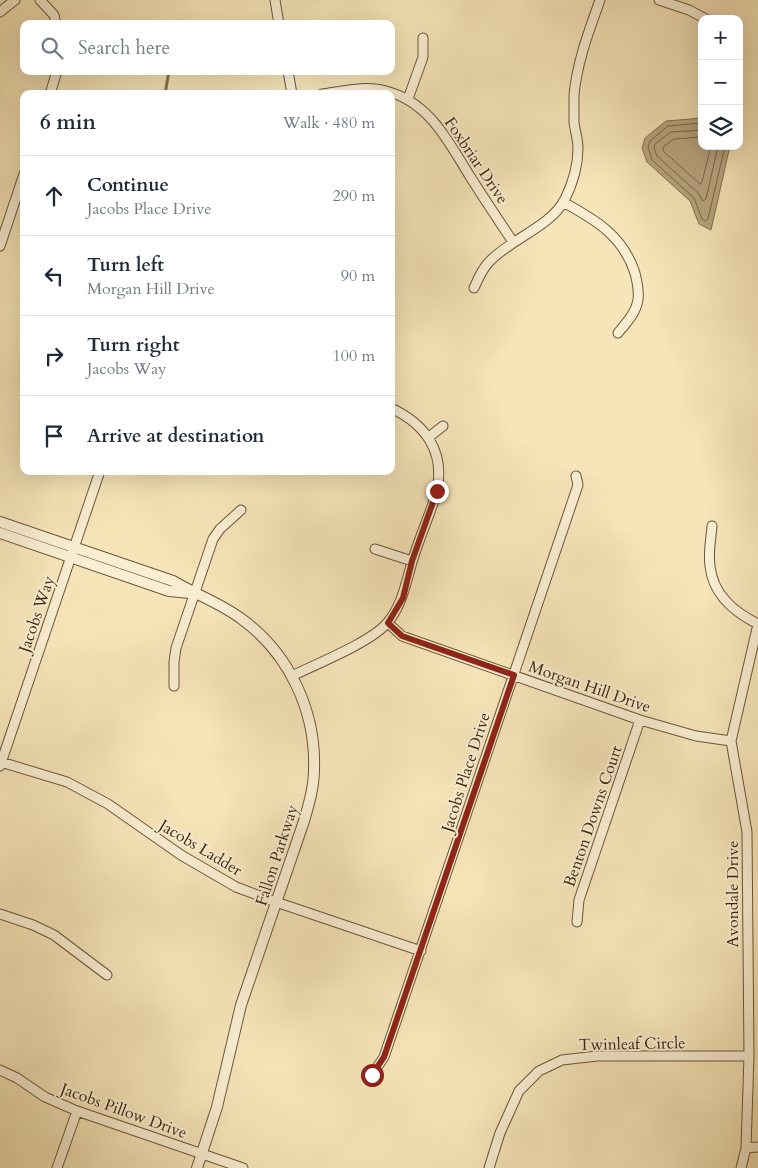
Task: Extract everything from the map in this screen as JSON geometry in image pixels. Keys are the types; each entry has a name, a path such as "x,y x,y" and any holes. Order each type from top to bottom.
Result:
{"street":[{"path":"0,12 15,0"},
{"path":"40,0 54,16 55,20"},
{"path":"275,0 278,20"},
{"path":"474,288 488,262 513,242 553,215 564,202 572,183 576,166 578,147 574,122 574,96 578,70 584,45 600,0"},
{"path":"659,0 698,15"},
{"path":"408,99 423,57 424,38"},
{"path":"51,90 56,75"},
{"path":"289,75 291,90"},
{"name":"Foxbriar Drive","path":"345,90 372,88 381,90"},
{"name":"Foxbriar Drive","path":"395,94 408,99 422,109 439,127 513,242"},
{"path":"0,246 20,186"},
{"path":"564,202 587,215 608,231 622,245 631,262 637,280 638,299 633,313 618,332"},
{"path":"292,676 365,640 388,623 403,598 412,561 437,491 438,465 429,437 407,416 395,410"},
{"path":"429,437 443,426"},
{"name":"Jacobs Way","path":"1,764 99,475"},
{"name":"Jacobs Place Drive","path":"372,1075 384,1057 421,951 578,485 576,476"},
{"path":"174,686 176,648 213,539 220,529 241,510"},
{"name":"Fallon Parkway","path":"0,522 169,591 194,594 226,609 257,631 274,648 292,676 305,706 313,736 314,769 311,794 304,821 241,1005 217,1107 197,1168"},
{"path":"712,526 709,564 717,588 726,602 740,614 758,624"},
{"name":"Fallon Parkway","path":"0,533 72,552"},
{"path":"375,549 412,561"},
{"name":"Morgan Hill Drive","path":"388,623 402,636 640,720 696,736 731,741"},
{"name":"Avondale Drive","path":"741,1168 746,1148 749,1056 747,832 731,741 758,624"},
{"name":"Benton Downs Court","path":"577,922 579,900 640,720"},
{"name":"Jacobs Ladder","path":"1,764 67,782 108,804 181,855 236,886 276,902 421,951"},
{"path":"0,914 33,925 54,935 107,974"},
{"path":"747,955 758,955"},
{"name":"Twinleaf Circle","path":"489,1168 500,1134 519,1092 540,1071 562,1060 597,1056 749,1056"},
{"name":"Jacobs Pillow Drive","path":"0,1070 17,1078 45,1097 77,1111 244,1168"},
{"path":"57,1168 77,1111"},
{"path":"746,1148 758,1147"}],"water":[{"path":"698,118 698,150 729,150 711,230 699,224 690,201 647,162 642,148 645,138 666,121"}],"waterway":[{"path":"166,90 168,75"}],"route":[{"path":"372,1075 384,1057 514,675 402,636 388,623 403,598 412,561 437,491"}]}
